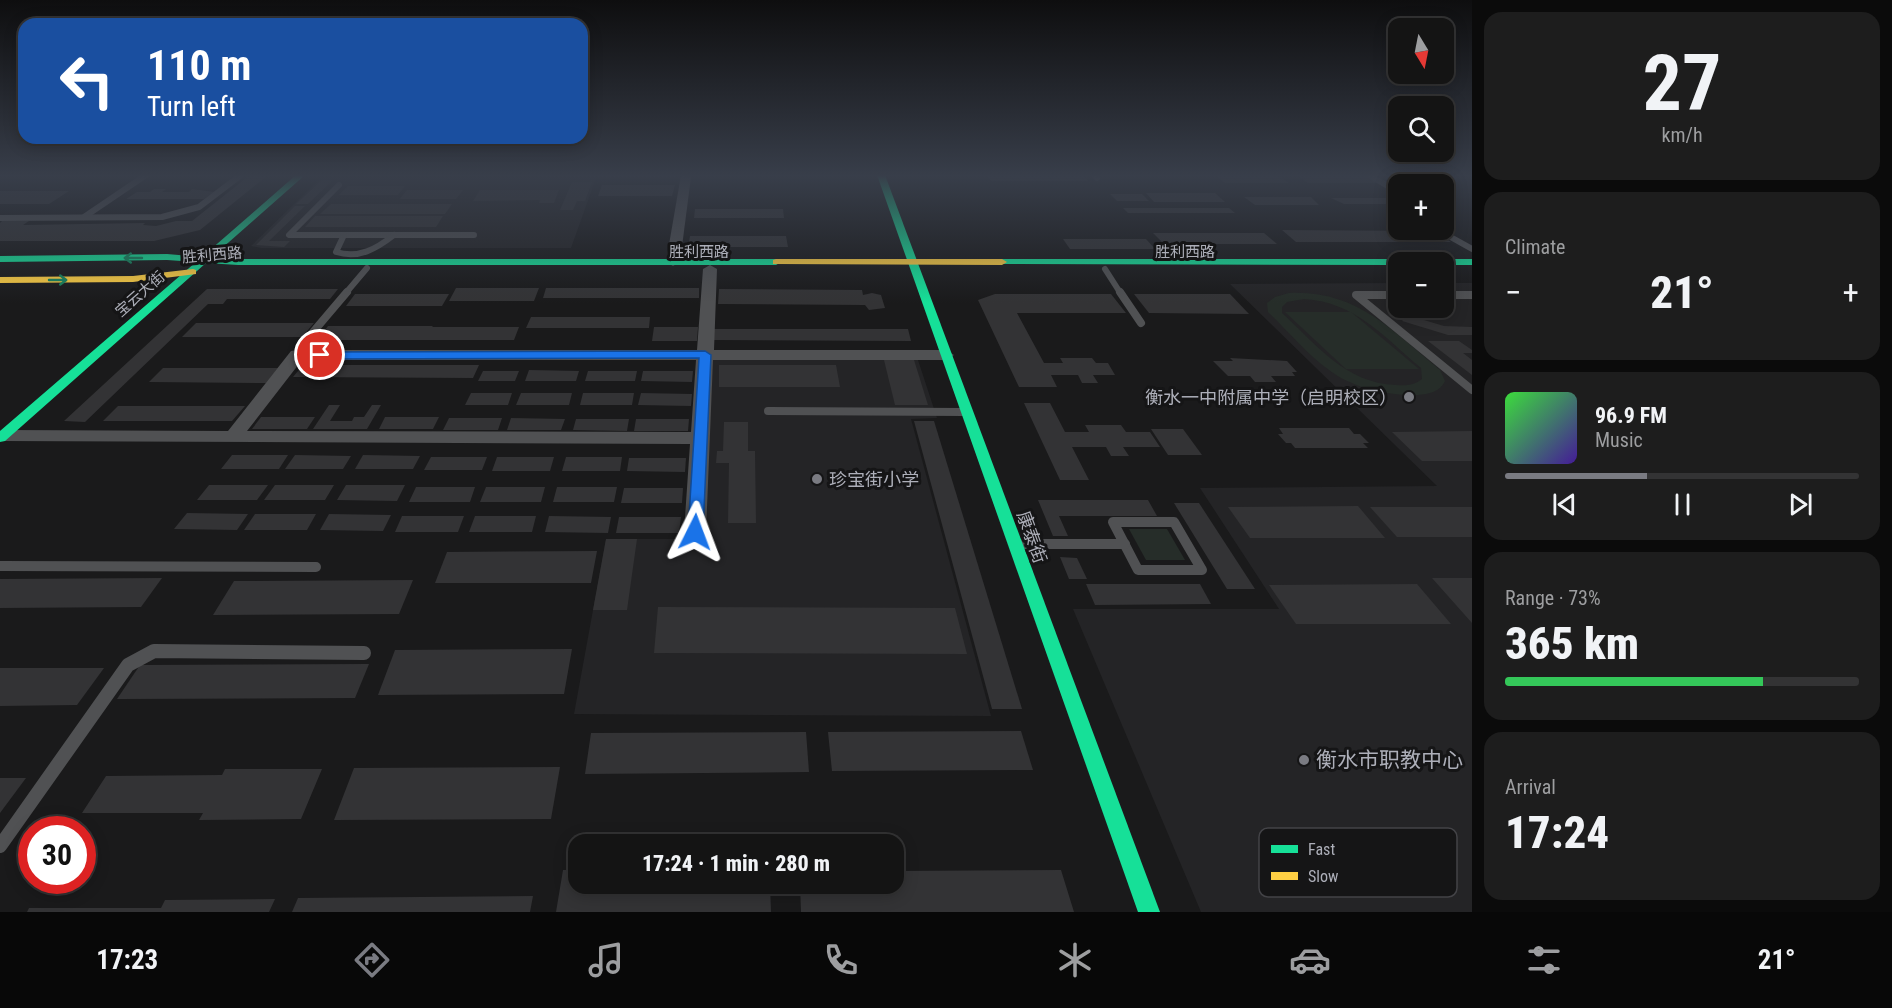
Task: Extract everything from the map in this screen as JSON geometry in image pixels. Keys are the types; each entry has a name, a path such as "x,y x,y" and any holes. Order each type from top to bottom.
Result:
{"main road":[{"name":"宝云大街","path":"1,437 252,218"},
{"name":"康泰街","path":"897,218 1149,912"},
{"name":"胜利西路","path":"0,259 167,257 238,262 347,259 1105,269 1388,269"},
{"name":"胜利西路","path":"0,280 133,279 227,268 710,269 914,265 1472,262"},
{"path":"1454,269 1472,269"}],"street":[{"path":"673,262 679,218"},
{"path":"695,532 710,269"},
{"path":"233,437 297,355 946,355"},
{"path":"1,437 701,438"}],"lane":[{"path":"0,218 37,218"},
{"path":"306,218 289,235 474,234"},
{"path":"344,235 336,252 347,259 370,252 394,235"},
{"path":"1454,239 1472,249"},
{"path":"302,345 367,268"},
{"path":"1105,269 1141,323"},
{"path":"1388,295 1356,295 1472,390"},
{"path":"1454,295 1472,296"},
{"path":"768,411 967,412"},
{"path":"1113,522 1174,522 1203,570 1138,570 1125,544 1113,522"},
{"path":"1015,544 1125,544"},
{"path":"0,566 316,567"},
{"path":"0,846 128,664 153,651 364,653"}],"shaded area":[{"path":"280,218 582,218 571,248 261,248 251,246"},
{"name":"衡水市职教中心","path":"1388,283 1388,318 1454,318 1454,283 1472,283 1472,912 1201,912 1073,609 1279,609 1200,488 1437,486 1230,284"},
{"path":"1289,293 1313,294 1354,305 1389,327 1440,370 1445,381 1443,385 1430,393 1418,395 1371,390 1349,382 1321,364 1268,312 1267,303 1275,297","holes":["1304,299 1322,302 1354,314 1381,333 1421,368 1422,379 1407,385 1378,383 1347,370 1320,349 1282,313 1282,307 1287,302"]},
{"path":"1285,312 1351,312 1419,369 1346,369"},
{"name":"珍宝街小学","path":"713,359 918,360 937,418 911,419 991,716 574,714 606,539 704,539"},
{"path":"1129,529 1167,529 1185,560 1146,560"}],"building":[{"path":"196,218 215,218 200,230 154,241 0,241 2,221 29,221 23,225 145,223 143,225 156,226 176,221 192,221"},
{"path":"283,218 293,218 269,241 290,241 284,247 256,245"},
{"path":"314,218 442,218 436,227 305,227"},
{"path":"694,218 784,218 784,218"},
{"path":"1282,230 1388,231 1388,240 1448,240 1451,242 1296,242"},
{"path":"1153,233 1264,233 1277,244 1164,244"},
{"path":"690,236 786,236 788,247 688,247"},
{"path":"1063,239 1146,239 1155,249 1070,249"},
{"path":"456,288 539,288 534,301 449,301"},
{"path":"546,288 699,288 699,298 543,298"},
{"path":"207,289 338,289 330,299 227,299 223,304 208,304 85,422 64,421"},
{"path":"719,289 862,290 863,295 872,293 881,295 885,308 869,310 865,305 718,304"},
{"path":"355,294 449,294 442,306 346,306"},
{"path":"995,294 1111,294 1126,313 1017,313 1044,363 1063,363 1060,358 1092,358 1096,363 1108,363 1115,375 1093,375 1098,383 1082,383 1078,375 1051,375 1057,387 1019,387 978,300"},
{"path":"1134,294 1230,294 1249,314 1149,313"},
{"path":"531,317 650,317 649,328 526,328"},
{"path":"1404,318 1417,318 1444,326 1472,327 1472,335 1448,335 1402,321"},
{"path":"196,323 314,323 302,337 182,337"},
{"path":"328,326 519,327 514,340 317,340"},
{"path":"654,327 698,327 697,341 652,341"},
{"path":"714,329 908,329 911,341 714,340"},
{"path":"1428,341 1459,341 1472,350 1472,353 1463,353 1472,360 1472,375"},
{"path":"1230,358 1287,361 1297,372 1292,372 1295,376 1271,376 1276,382 1255,382 1250,376 1228,376 1213,361 1233,361"},
{"path":"884,360 914,360 928,405 895,405"},
{"path":"303,365 479,365 473,378 293,377"},
{"path":"719,365 836,365 840,387 719,387"},
{"path":"163,368 278,368 266,383 149,382"},
{"path":"529,370 579,371 576,381 525,381"},
{"path":"483,371 519,371 515,381 478,381"},
{"path":"588,371 637,371 635,381 585,381"},
{"path":"643,371 693,371 692,382 641,381"},
{"path":"471,393 512,393 508,405 465,405"},
{"path":"521,393 572,393 569,405 516,405"},
{"path":"583,393 634,393 632,405 580,405"},
{"path":"641,393 692,394 691,406 638,405"},
{"path":"1024,403 1050,403 1065,432 1089,432 1085,425 1121,425 1126,432 1150,432 1160,447 1123,447 1129,456 1111,456 1106,447 1072,447 1089,480 1060,480"},
{"path":"329,405 340,405 330,421 352,421 354,417 364,417 372,405 381,405 367,429 313,429"},
{"path":"118,406 245,406 232,421 103,421"},
{"path":"261,417 315,417 307,429 252,429"},
{"path":"385,417 439,417 433,429 379,429"},
{"path":"449,418 502,418 498,430 443,430"},
{"path":"511,418 565,419 561,430 507,430"},
{"path":"576,419 629,419 627,431 573,430"},
{"path":"636,419 689,419 688,431 634,431"},
{"path":"914,421 934,421 1022,709 992,709"},
{"path":"724,422 748,422 748,451 755,451 756,523 728,523 729,463 716,463 717,451 723,451"},
{"path":"1279,428 1349,428 1369,443 1363,443 1368,448 1295,448 1291,443 1286,443 1278,434 1283,434"},
{"path":"1151,429 1183,429 1202,455 1168,455"},
{"path":"1472,431 1472,461 1422,461 1392,432"},
{"path":"232,455 288,455 279,469 221,469"},
{"path":"295,455 351,456 343,469 285,469"},
{"path":"363,455 420,456 413,469 355,469"},
{"path":"431,457 487,457 482,470 424,470"},
{"path":"497,457 554,457 550,471 492,471"},
{"path":"566,457 622,457 620,471 562,471"},
{"path":"629,458 686,458 685,472 627,471"},
{"path":"209,485 268,485 257,500 197,500"},
{"path":"275,485 334,485 325,500 264,500"},
{"path":"346,485 405,485 397,501 337,500"},
{"path":"416,487 475,487 470,502 409,502"},
{"path":"486,487 545,487 541,502 480,502"},
{"path":"557,487 617,487 614,502 553,502"},
{"path":"624,488 683,488 682,503 621,503"},
{"path":"1038,500 1148,500 1157,516 1059,516 1068,536 1053,536"},
{"path":"1174,503 1199,503 1255,589 1227,589"},
{"path":"1358,506 1385,538 1250,538 1228,507"},
{"path":"1370,507 1472,507 1472,537 1397,537"},
{"path":"187,513 248,514 237,530 174,529"},
{"path":"255,514 316,514 307,530 244,530"},
{"path":"329,514 391,515 383,531 320,530"},
{"path":"402,516 464,516 458,532 395,532"},
{"path":"475,516 536,516 532,532 469,532"},
{"path":"549,516 611,517 608,533 545,532"},
{"path":"619,517 681,517 679,533 616,533"},
{"path":"606,539 637,539 627,610 593,610"},
{"path":"597,551 591,583 435,583 447,552"},
{"path":"1060,557 1077,558 1087,579 1069,579"},
{"path":"162,578 141,607 0,608 0,579"},
{"path":"1432,578 1472,578 1472,623"},
{"path":"413,580 399,614 213,615 234,581"},
{"path":"1086,584 1200,584 1211,604 1095,605"},
{"path":"1417,584 1451,624 1296,624 1269,585"},
{"path":"658,607 955,608 967,654 654,653"},
{"path":"572,649 564,694 378,695 395,650"},
{"path":"369,664 355,698 117,699 140,665"},
{"path":"0,668 104,668 77,705 0,706"},
{"path":"1021,731 1033,770 832,771 828,732"},
{"path":"806,732 809,772 585,774 591,733"},
{"path":"560,767 551,819 334,820 354,768"},
{"path":"225,769 322,769 301,819 199,820 203,813 82,813 106,776 222,775"},
{"path":"0,778 26,778 0,813"},
{"path":"563,870 568,870 568,894 770,894 771,912 556,912"},
{"path":"1061,870 1074,912 801,912 800,894 904,894 904,871"},
{"path":"533,896 530,912 292,912 298,898"},
{"path":"275,899 269,912 27,912 29,908 161,908 165,900"}],"traffic: fast":[{"path":"0,438 252,218"},
{"path":"896,218 1149,912"},
{"path":"0,259 167,257 238,262 776,262"},
{"path":"1002,262 1472,262"}],"traffic: slow":[{"path":"776,262 1002,262"},
{"path":"0,280 133,279 193,272"}],"place":[{"name":"衡水一中附属中学（启明校区）","path":"1409,397"},
{"name":"珍宝街小学","path":"817,479"},
{"name":"衡水市职教中心","path":"1304,760"}],"route":[{"path":"320,355 705,355 695,532"}]}
